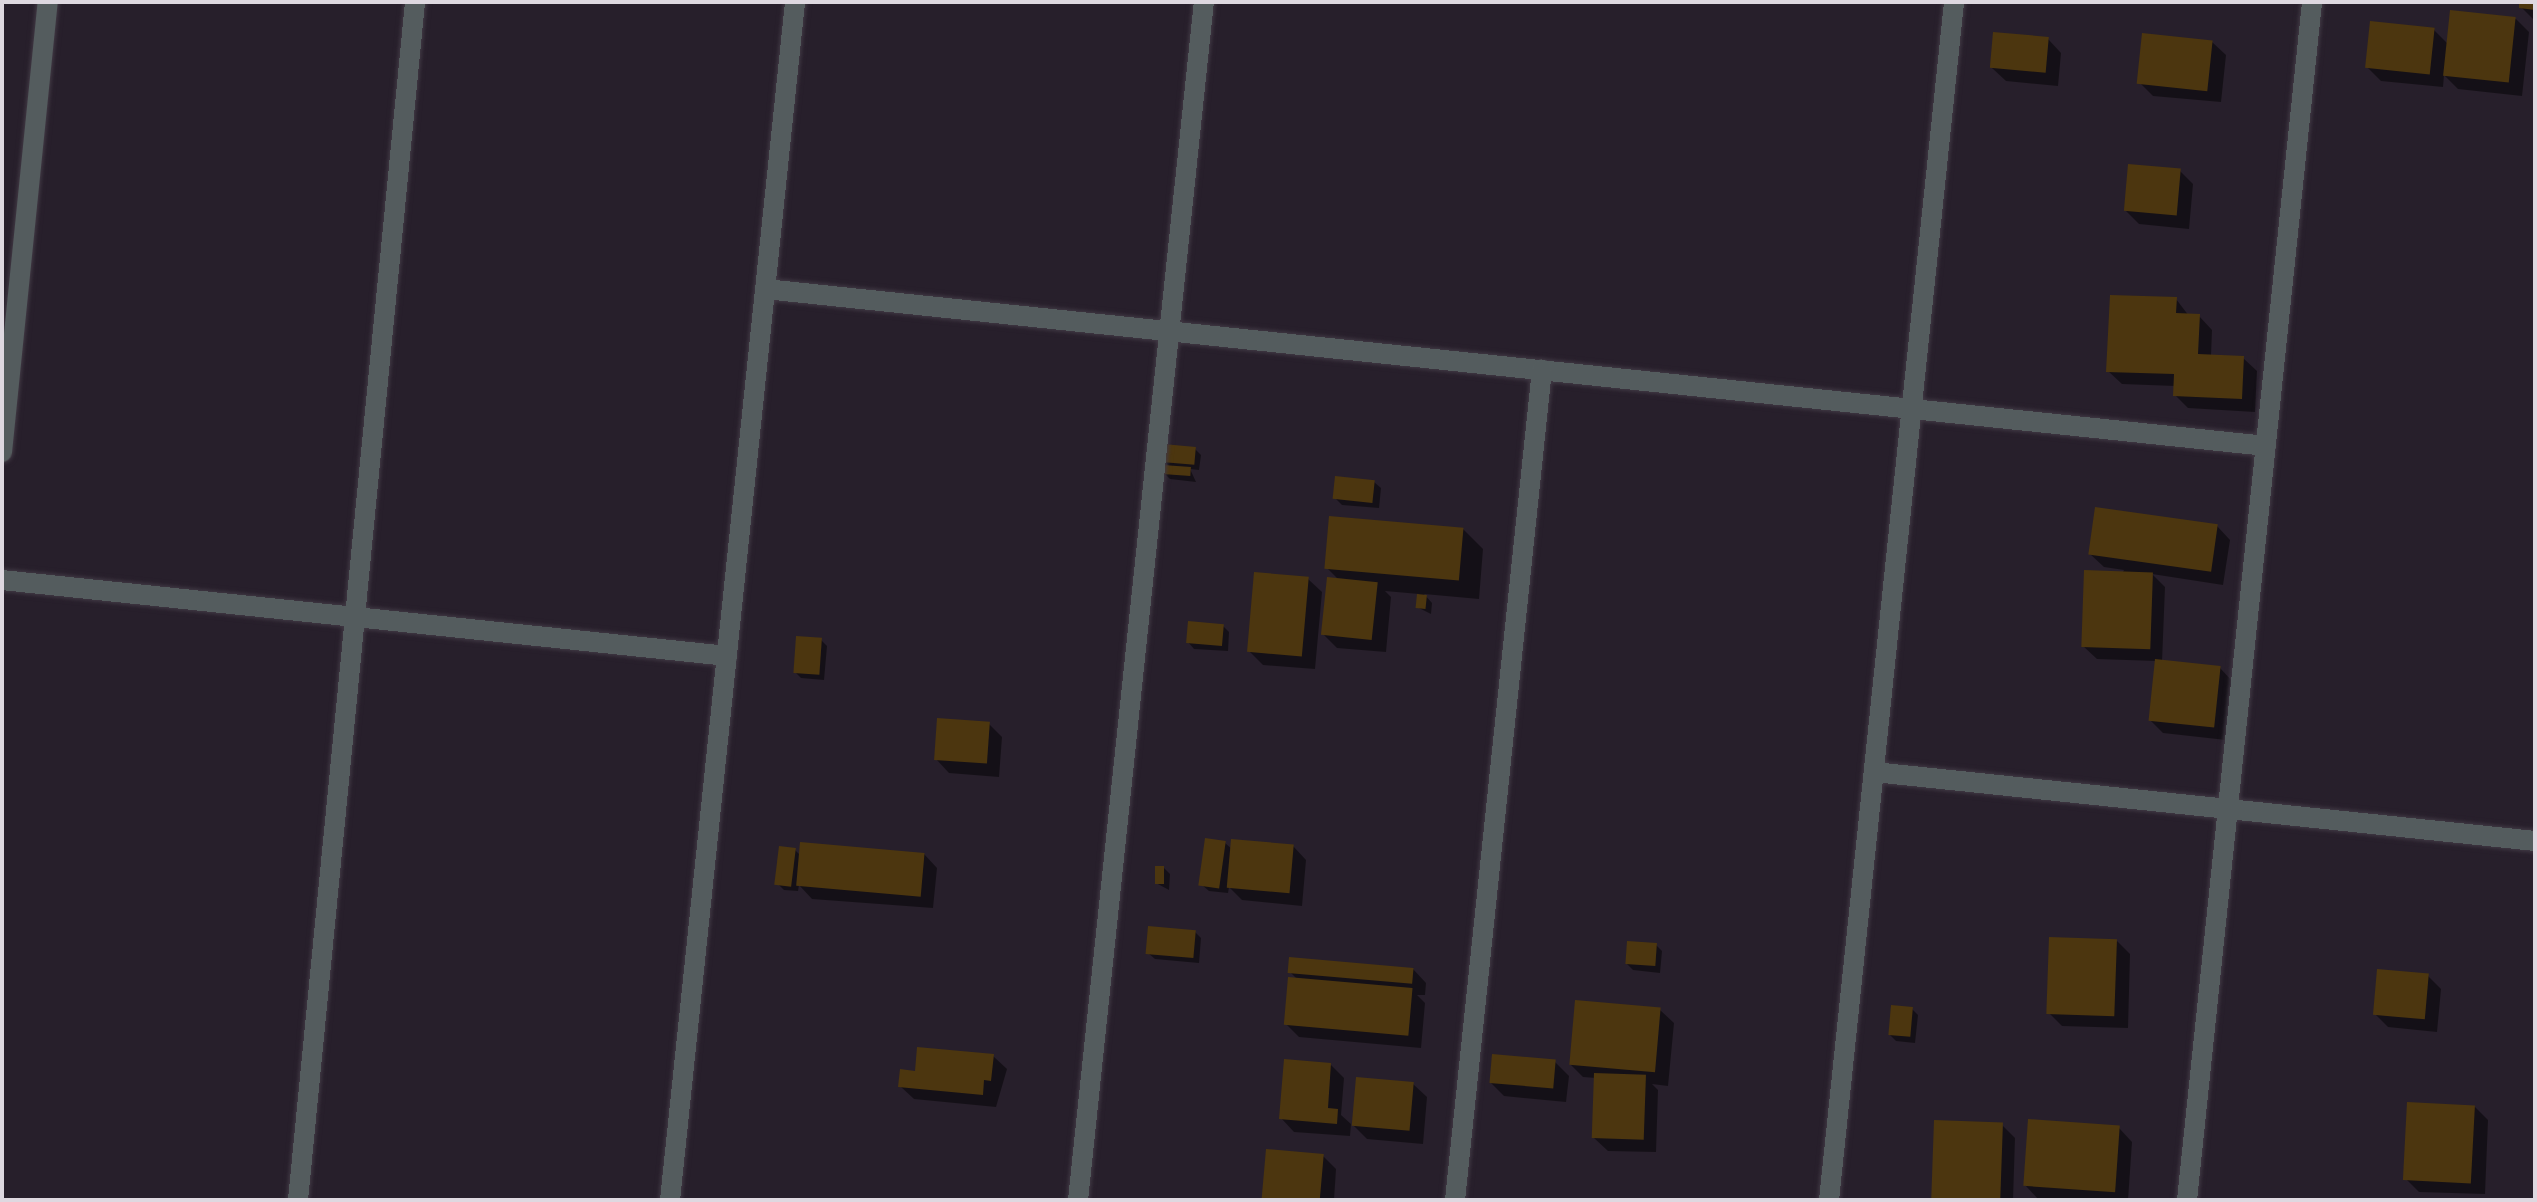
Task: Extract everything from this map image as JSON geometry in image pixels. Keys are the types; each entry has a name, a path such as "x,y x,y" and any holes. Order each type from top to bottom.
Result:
{"street":[{"path":"2,452 48,2"},
{"path":"298,1200 415,2"},
{"path":"670,1200 795,2"},
{"path":"1078,1200 1204,2"},
{"path":"1829,1200 1954,2"},
{"path":"2187,1200 2312,2"},
{"path":"765,289 2266,446"},
{"path":"1455,1200 1542,370"},
{"path":"2,580 727,656"},
{"path":"1874,772 2535,841"}],"building":[{"path":"2519,2 2535,2 2535,10 2519,8"},
{"path":"2450,10 2516,17 2509,83 2443,76"},
{"path":"2370,21 2435,28 2430,75 2365,68"},
{"path":"1993,32 2049,37 2046,73 1990,68"},
{"path":"2142,33 2213,40 2207,91 2137,84"},
{"path":"2128,164 2181,169 2177,215 2124,211"},
{"path":"2110,295 2177,297 2176,313 2200,314 2198,354 2244,356 2242,399 2173,396 2174,374 2106,372"},
{"path":"1163,444 1196,447 1194,465 1161,462"},
{"path":"1163,465 1191,467 1190,476 1162,474"},
{"path":"1335,476 1375,480 1372,503 1333,499"},
{"path":"2095,507 2218,524 2211,572 2088,555"},
{"path":"1329,516 1463,528 1459,581 1324,569"},
{"path":"2084,570 2153,572 2150,649 2081,647"},
{"path":"1254,572 1309,577 1302,656 1247,652"},
{"path":"1327,577 1378,582 1372,640 1321,635"},
{"path":"1417,594 1427,595 1425,609 1416,608"},
{"path":"1188,621 1224,624 1222,646 1186,643"},
{"path":"796,636 822,638 819,675 793,673"},
{"path":"2155,659 2221,666 2214,728 2149,721"},
{"path":"937,718 990,722 987,764 934,760"},
{"path":"1205,838 1226,841 1219,888 1198,886"},
{"path":"1231,839 1294,844 1289,893 1227,888"},
{"path":"800,842 925,853 921,897 796,886"},
{"path":"779,846 796,848 791,887 774,885"},
{"path":"1155,866 1164,866 1164,884 1155,884"},
{"path":"1148,926 1196,930 1193,958 1146,954"},
{"path":"2049,937 2117,939 2114,1016 2046,1014"},
{"path":"1627,941 1657,943 1655,966 1625,964"},
{"path":"1289,957 1414,968 1412,984 1288,973"},
{"path":"2377,969 2429,974 2425,1019 2373,1015"},
{"path":"1288,977 1413,988 1408,1036 1284,1025"},
{"path":"1575,1000 1661,1007 1655,1072 1569,1065"},
{"path":"1891,1005 1913,1007 1910,1037 1888,1035"},
{"path":"917,1047 994,1054 991,1081 984,1080 983,1095 898,1087 900,1069 915,1071"},
{"path":"1492,1054 1556,1060 1553,1088 1489,1083"},
{"path":"1284,1059 1331,1063 1328,1108 1338,1109 1337,1124 1279,1119"},
{"path":"1594,1073 1646,1075 1644,1140 1592,1138"},
{"path":"1356,1077 1414,1082 1410,1131 1352,1126"},
{"path":"2407,1102 2475,1106 2471,1183 2403,1180"},
{"path":"2028,1119 2120,1125 2115,1192 2023,1186"},
{"path":"1934,1120 2003,1122 2000,1200 1931,1198"},
{"path":"1266,1149 1324,1154 1320,1200 1262,1200"}]}
